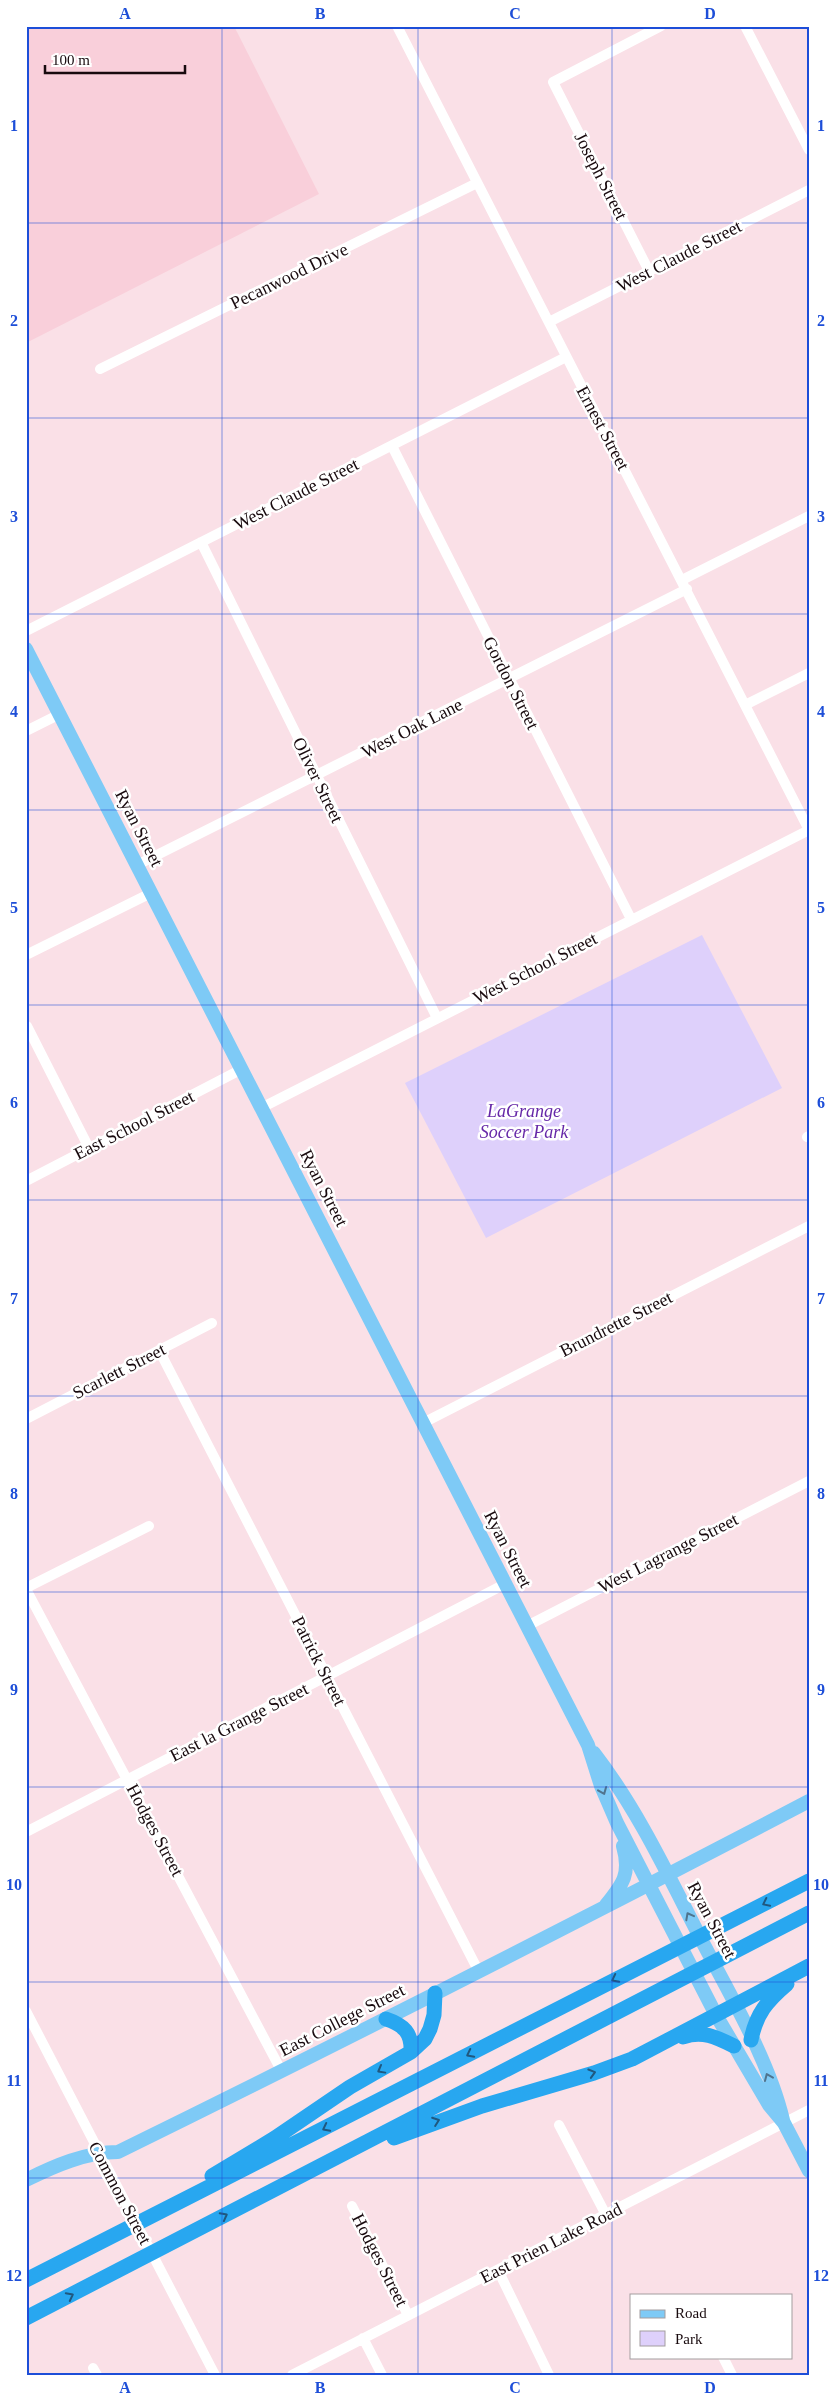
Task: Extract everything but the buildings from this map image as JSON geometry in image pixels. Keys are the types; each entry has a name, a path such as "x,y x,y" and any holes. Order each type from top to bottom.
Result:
{"highway":[{"path":"26,2280 809,1881"},
{"path":"26,2318 809,1913"},
{"path":"310,2171 437,2120 632,2060 809,1966"},
{"path":"751,2040 754,2022 763,2008 778,1992 809,1966"},
{"path":"169,2208 193,2188 275,2138 350,2087 411,2052 425,2038 430,2029 434,2015 436,1993"},
{"path":"386,2019 399,2023 406,2030 412,2041 411,2052"},
{"path":"658,2047 686,2036 701,2034 714,2036 734,2046"}],"main road":[{"name":"Ryan Street","path":"26,649 588,1745 601,1786 617,1823 716,2015 769,2105 784,2123 809,2171"},
{"name":"Ryan Street","path":"588,1745 610,1774 638,1818 735,2004 778,2100 784,2123"},
{"name":"East College Street","path":"26,2180 99,2152 118,2152 282,2072 602,1910 809,1801"},
{"path":"602,1910 623,1881 627,1870 626,1858 617,1823"}],"street":[{"name":"Ernest Street","path":"397,26 809,830"},
{"name":"Joseph Street","path":"649,271 553,82 661,26"},
{"path":"745,26 809,150"},
{"name":"Pecanwood Drive","path":"100,369 478,183"},
{"name":"West Claude Street","path":"549,322 809,190"},
{"name":"West Claude Street","path":"26,631 566,357"},
{"name":"Gordon Street","path":"392,446 631,919"},
{"name":"West Oak Lane","path":"137,865 509,679 809,516"},
{"name":"Oliver Street","path":"202,542 316,777 437,1018"},
{"path":"745,705 809,673"},
{"path":"26,731 60,714"},
{"name":"West School Street","path":"261,1108 809,830"},
{"path":"26,955 151,893"},
{"path":"27,1026 90,1148"},
{"name":"East School Street","path":"26,1181 242,1069"},
{"name":"Brundrette Street","path":"423,1423 809,1226"},
{"name":"Scarlett Street","path":"26,1420 212,1323"},
{"name":"Patrick Street","path":"159,1350 479,1972"},
{"name":"West Lagrange Street","path":"527,1626 809,1481"},
{"path":"26,1589 149,1526"},
{"name":"East la Grange Street","path":"26,1832 505,1584"},
{"name":"Hodges Street","path":"26,1589 282,2072"},
{"name":"Common Street","path":"26,2011 216,2375"},
{"name":"East Prien Lake Road","path":"292,2375 809,2110"},
{"path":"559,2125 606,2215"},
{"name":"Hodges Street","path":"352,2206 408,2315"},
{"path":"498,2270 549,2375"},
{"path":"363,2338 382,2375"},
{"path":"723,2358 732,2375"}],"shaded area":[{"path":"26,26 234,26 319,194 26,343"}],"green space":[{"name":"LaGrange Soccer Park","path":"702,935 782,1088 486,1238 405,1083"}]}
